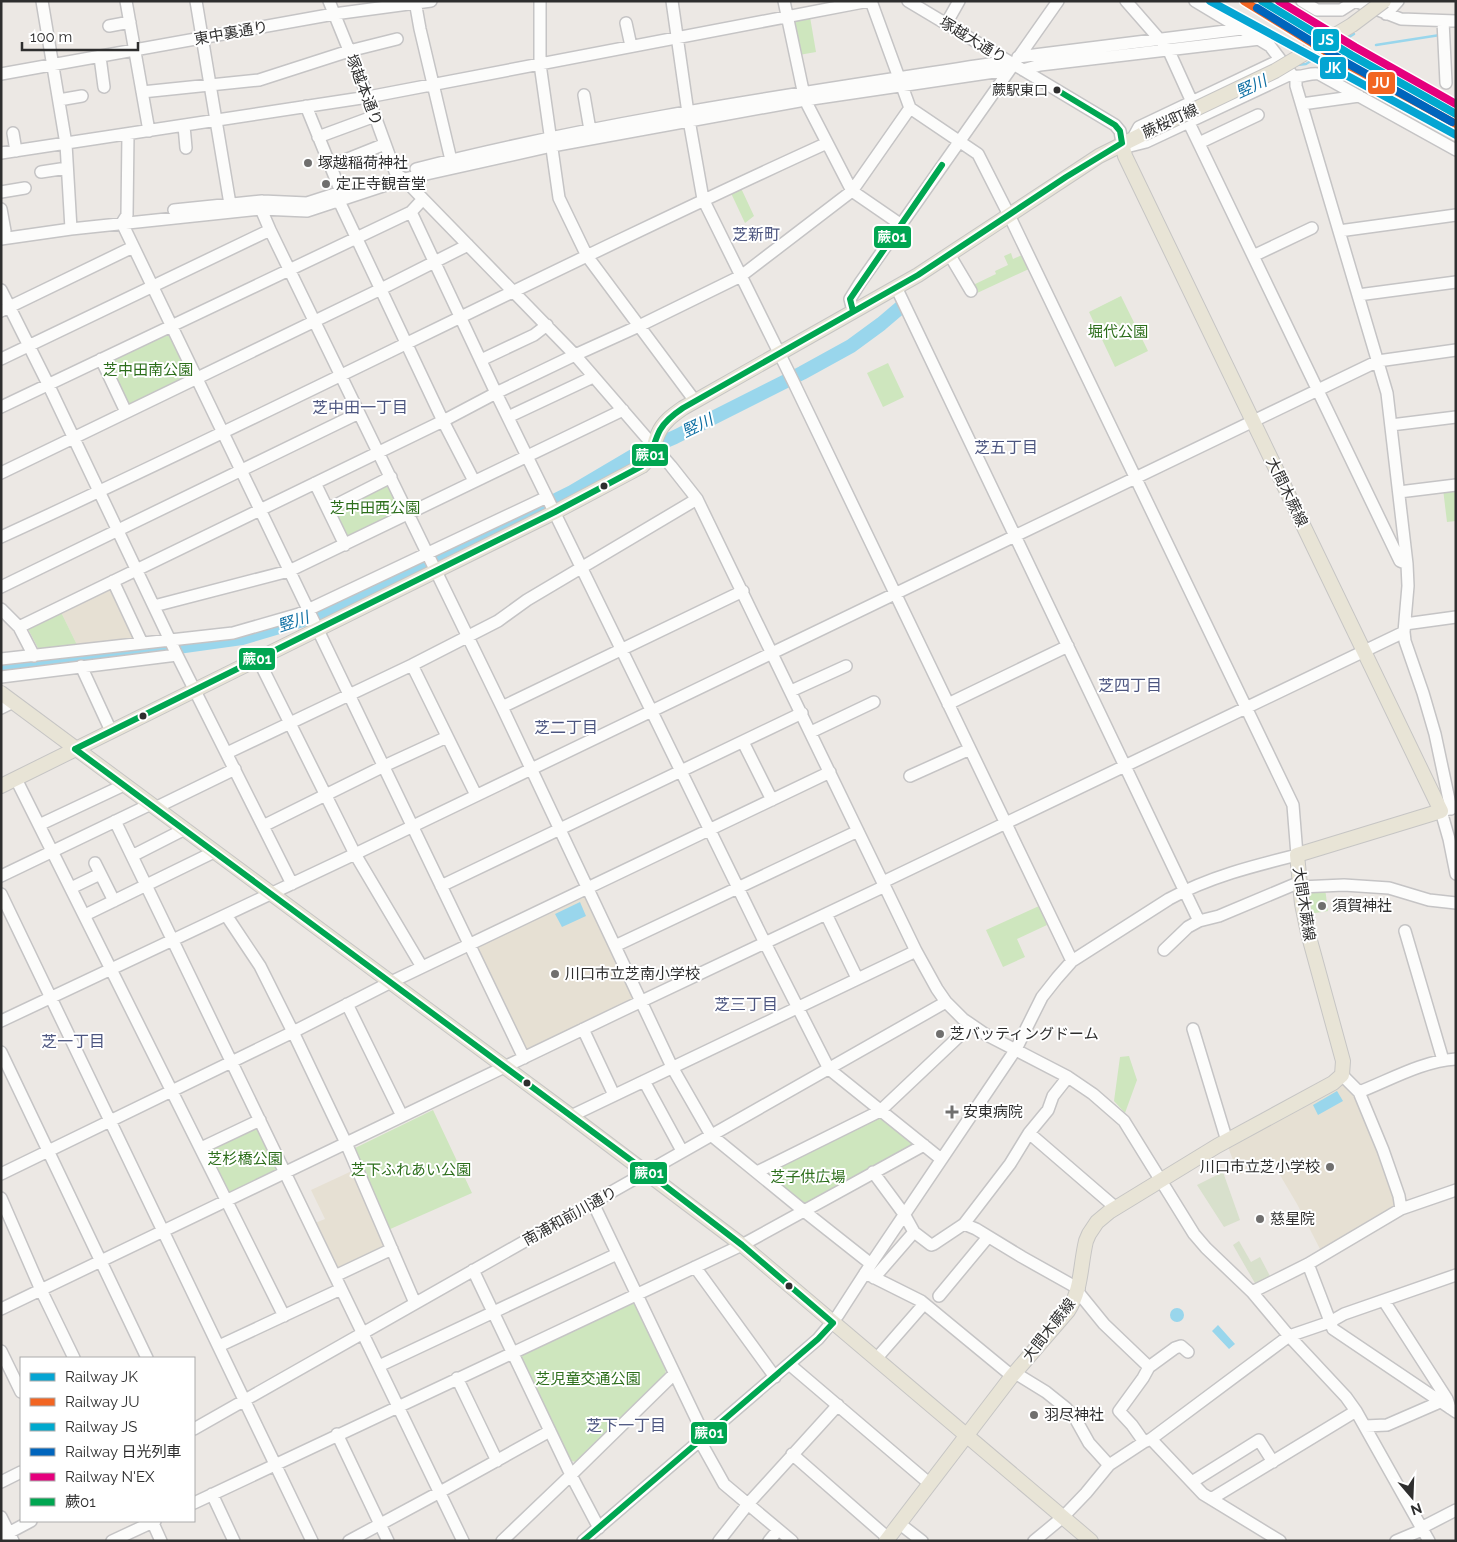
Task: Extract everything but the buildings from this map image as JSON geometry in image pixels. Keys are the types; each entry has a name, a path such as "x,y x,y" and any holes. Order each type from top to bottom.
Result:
{"main road":[{"name":"蕨桜町線","path":"6,782 258,659 432,563 551,504 642,466 650,458 658,433 667,420 695,400 896,287 1099,156 1275,71 1352,25 1385,8"},
{"name":"大間木蕨線","path":"887,1539 1014,1375 1068,1311 1078,1290 1084,1250 1089,1234 1102,1217 1227,1141 1333,1083 1342,1075 1344,1068 1308,933 1297,855 1449,810 1364,652 1125,156 1133,138"},
{"path":"1,694 7,705 75,749 153,806 647,1172 742,1245 1091,1541"}],"street":[{"path":"42,1 66,144 70,225"},
{"path":"126,1 149,131"},
{"name":"塚越本通り","path":"330,1 385,144 400,177"},
{"name":"東中裏通り","path":"1,74 334,14 432,1"},
{"path":"540,1 540,64 560,198 587,256 695,400"},
{"path":"672,1 703,199 792,378 1072,961"},
{"path":"784,1 803,96 827,143 852,191 900,224"},
{"path":"1,153 368,97 870,1 910,108 978,154 1293,805 1297,855 1205,881 1185,890 1072,961 1042,997 1016,1049 904,1214 870,1271 833,1323 818,1339 593,1536 572,1475 473,1270"},
{"name":"塚越大通り","path":"908,1 1115,125 1120,131 1133,138"},
{"path":"946,24 959,1"},
{"path":"853,311 850,304 851,296 1058,1"},
{"path":"1126,1 1168,49 1192,102"},
{"path":"1195,1 1270,46 1293,76 1302,104 1387,393 1407,564 1408,586 1404,628 1405,641 1435,734 1449,810 1456,874"},
{"path":"1303,1 1317,10 1341,10 1355,1 1385,8 1401,19 1456,21"},
{"path":"1385,8 1398,1"},
{"path":"198,2 230,204"},
{"path":"415,2 451,160"},
{"path":"1443,21 1446,82"},
{"path":"109,26 130,22"},
{"path":"626,23 632,46"},
{"path":"1,209 2,234 261,205 307,203 340,196 451,160 803,96 1014,64 1160,38 1242,29"},
{"path":"142,92 259,80 397,39"},
{"path":"1014,64 1040,65 1260,39"},
{"path":"100,57 104,87"},
{"path":"1280,60 1139,127 1136,129 1130,146 1146,142 1293,76 1301,77 1314,73 1320,74 1456,150"},
{"path":"584,95 590,130"},
{"path":"59,100 82,96"},
{"path":"1302,104 1359,96"},
{"path":"306,106 357,238 443,421 474,481"},
{"path":"19,627 443,421 496,393 741,276 852,191 910,108"},
{"path":"1199,142 1258,115"},
{"path":"318,137 375,116"},
{"path":"400,177 551,142 590,130 689,116"},
{"path":"1189,123 1400,561 1407,564"},
{"path":"184,126 186,148"},
{"path":"13,133 16,151"},
{"path":"128,134 124,219 133,247 524,1058"},
{"path":"1,536 99,492 703,199 827,143"},
{"path":"330,166 385,144"},
{"path":"41,172 68,168"},
{"path":"400,177 548,325 623,410 697,499 916,950 946,1002 971,1025 1068,1077 1093,1094 1124,1121 1194,1234 1252,1292 1289,1336 1346,1397 1365,1426 1429,1541"},
{"path":"1,192 25,188"},
{"path":"1,407 411,212 423,199"},
{"path":"124,219 230,204 261,205"},
{"path":"261,205 270,230 502,706 672,1067 711,1135 804,1211 870,1271 924,1304 1014,1375 1046,1392 1066,1408 1075,1418 1089,1443 1109,1465"},
{"path":"411,212 496,393 829,1069 880,1112 941,1159"},
{"path":"1339,231 1456,215"},
{"path":"1253,256 1312,228"},
{"path":"1,359 270,230"},
{"path":"1,473 381,290 468,245"},
{"path":"5,309 133,247"},
{"path":"949,254 971,291"},
{"path":"1358,295 1456,282"},
{"path":"896,287 1200,921"},
{"path":"1,290 5,309 29,346 48,384 174,648 292,884"},
{"path":"481,360 534,335 548,325"},
{"path":"1,1021 355,854 1317,389 1378,361 1456,350"},
{"path":"101,359 126,412"},
{"path":"508,417 593,377"},
{"path":"154,606 290,571 623,410"},
{"path":"1,587 359,413"},
{"path":"1391,426 1456,417"},
{"path":"328,509 391,477"},
{"path":"315,483 344,545"},
{"path":"1399,492 1456,485"},
{"path":"227,753 412,664 498,620 527,600 697,499"},
{"path":"1,677 81,666 174,648 309,611 432,563"},
{"path":"113,581 142,643"},
{"path":"502,706 743,591"},
{"path":"1,609 19,627 34,656"},
{"path":"1,1309 826,914 1125,766 1364,652 1404,628 1456,617"},
{"path":"1,659 142,643 174,648"},
{"path":"948,704 1068,646"},
{"path":"258,659 355,854 422,967"},
{"path":"412,664 476,795"},
{"path":"81,666 111,731"},
{"path":"791,691 846,666"},
{"path":"810,732 874,702"},
{"path":"442,886 802,713"},
{"path":"264,826 447,736"},
{"path":"743,742 772,800"},
{"path":"910,776 970,749"},
{"path":"1,876 115,821 235,769"},
{"path":"1,1174 469,944 830,772"},
{"path":"6,782 39,825 284,1316"},
{"path":"39,825 124,785"},
{"path":"115,821 463,1541"},
{"path":"132,856 184,829"},
{"path":"615,946 858,830"},
{"path":"84,915 214,852"},
{"path":"95,862 114,901"},
{"path":"71,888 100,874"},
{"path":"1164,950 1188,927 1200,921 1219,916 1300,884 1389,888 1429,900 1456,903"},
{"path":"1,894 312,1541"},
{"path":"826,914 857,978"},
{"path":"226,915 260,966 293,1032 346,1143 415,1303"},
{"path":"1405,931 1443,1060"},
{"path":"571,1116 916,950"},
{"name":"南浦和前川通り","path":"195,1428 946,1002"},
{"path":"347,1004 402,1116"},
{"path":"757,1172 880,1112 971,1025"},
{"path":"583,1029 614,1095"},
{"path":"1193,1029 1227,1141"},
{"path":"1,1052 147,1357"},
{"path":"1359,1092 1418,1068 1443,1060 1456,1059"},
{"path":"1342,1075 1359,1092 1384,1150 1399,1196 1401,1209"},
{"path":"873,1172 904,1214 914,1232 931,1245 934,1244 964,1224 1010,1164 1029,1133 1048,1110 1053,1096 1068,1077"},
{"path":"644,1081 682,1151"},
{"path":"201,1148 260,1120"},
{"path":"1029,1133 1116,1208"},
{"path":"195,1502 742,1245 924,1145"},
{"path":"1252,1292 1308,1264 1401,1209 1456,1190"},
{"path":"1,1198 41,1290 74,1357"},
{"path":"593,1203 724,1484 792,1541"},
{"path":"964,1224 1078,1290 1104,1324 1149,1366"},
{"path":"870,1271 914,1232"},
{"path":"939,1296 988,1237"},
{"path":"335,1276 392,1249"},
{"path":"379,1366 617,1254"},
{"path":"1308,1264 1333,1329 1449,1407"},
{"path":"695,1267 774,1377"},
{"path":"1034,1541 1086,1493 1109,1465 1147,1440 1289,1336 1330,1322 1344,1314 1456,1275"},
{"path":"219,1346 341,1289"},
{"path":"1384,1301 1447,1399 1449,1407"},
{"path":"876,1359 924,1304"},
{"path":"1188,1352 1180,1346 1149,1366 1143,1378 1119,1411 1203,1494 1280,1541"},
{"path":"1,1351 20,1390"},
{"path":"789,1364 930,1484"},
{"path":"502,1541 674,1374"},
{"path":"457,1378 497,1461"},
{"path":"719,1541 748,1504 838,1405"},
{"path":"1365,1426 1387,1425 1449,1407"},
{"path":"1211,1499 1356,1411"},
{"path":"349,1541 550,1431"},
{"path":"338,1434 388,1541"},
{"path":"1192,1482 1258,1440 1273,1462"},
{"path":"792,1454 887,1539"},
{"path":"1,1482 20,1472"},
{"path":"212,1494 234,1541"},
{"path":"1396,1541 1456,1510"},
{"path":"1,1517 8,1536 29,1522"},
{"path":"112,1541 151,1522"},
{"path":"153,1522 161,1541"},
{"path":"900,1524 922,1541"},
{"path":"769,1541 778,1530"}],"shaded area":[{"path":"111,585 138,639 78,647 60,610"},
{"name":"川口市立芝南小学校","path":"582,896 587,898 634,996 630,1002 529,1050 523,1049 476,951 478,945"},
{"name":"川口市立芝小学校","path":"1339,1084 1349,1087 1358,1094 1381,1150 1396,1206 1321,1251 1297,1204 1270,1158 1239,1175 1228,1147"},
{"path":"354,1170 388,1248 338,1271 315,1223 325,1219 311,1190"}],"green space":[{"path":"810,17 816,52 799,55 792,20"},
{"path":"740,186 754,216 745,223 730,191"},
{"path":"1011,253 1013,259 1024,254 1031,268 975,294 971,286 996,274 995,271 1008,265 1004,256"},
{"name":"堀代公園","path":"1121,296 1148,351 1115,367 1089,312"},
{"name":"芝中田南公園","path":"166,333 171,335 189,374 187,379 129,408 107,361"},
{"path":"888,363 904,397 883,407 867,373"},
{"name":"芝中田西公園","path":"385,483 389,485 401,509 399,515 348,539 332,511"},
{"path":"1456,487 1456,521 1447,522 1443,489"},
{"path":"60,610 78,647 39,650 28,629 31,624"},
{"path":"1325,888 1328,911 1309,914 1305,889"},
{"path":"1039,906 1047,925 1017,939 1025,957 1003,967 986,930"},
{"path":"1129,1056 1137,1080 1125,1113 1114,1101 1120,1057"},
{"name":"芝下ふれあい公園","path":"433,1110 472,1193 388,1230 353,1151 355,1148"},
{"name":"芝子供広場","path":"877,1117 883,1117 911,1140 911,1148 807,1205 802,1204 769,1177 769,1170"},
{"name":"芝杉橋公園","path":"258,1127 277,1167 275,1173 232,1193 227,1192 207,1153 208,1148"},
{"path":"1223,1172 1240,1220 1224,1227 1197,1185"},
{"path":"1239,1241 1251,1262 1260,1257 1271,1278 1256,1285 1233,1245"},
{"name":"芝児童交通公園","path":"629,1302 636,1304 666,1369 665,1375 576,1462 571,1461 521,1357 523,1353"}],"water":[{"path":"580,902 586,916 562,927 555,914"},
{"path":"1337,1091 1343,1101 1318,1115 1313,1105"},
{"path":"1174,1308 1180,1308 1184,1315 1180,1322 1174,1322 1170,1318 1170,1312"},
{"path":"1218,1325 1235,1344 1229,1349 1212,1331"}],"waterway":[{"name":"竪川","path":"1297,65 1306,64 1354,34"},
{"name":"竪川","path":"1376,45 1440,35"},
{"name":"竪川","path":"1,671 99,656 242,638 306,619 353,601 572,492 638,453 675,437 802,373 851,346 901,307"}],"rail line":[{"name":"JK","path":"1210,1 1456,135"},
{"name":"JU","path":"1244,1 1346,64 1456,124"},
{"name":"JS","path":"1262,1 1351,55 1456,114"},
{"name":"N'EX","path":"1279,1 1355,47 1456,104"},
{"name":"日光列車","path":"1257,8 1347,63 1452,122"}],"transit line":[{"name":"蕨01","path":"1057,90 1115,125 1120,131 1122,143"},
{"name":"蕨01","path":"75,749 555,512 642,466 646,462 662,427 683,408 918,275 1066,177 1122,143"},
{"name":"蕨01","path":"853,311 850,299 942,165"},
{"name":"蕨01","path":"75,749 647,1172 742,1245 833,1323"},
{"name":"蕨01","path":"583,1541 818,1339 833,1323"}],"place":[{"name":"蕨駅東口","path":"1057,90"},
{"name":"塚越稲荷神社","path":"308,163"},
{"name":"定正寺観音堂","path":"326,184"},
{"name":"須賀神社","path":"1322,906"},
{"name":"川口市立芝南小学校","path":"555,974"},
{"name":"芝バッティングドーム","path":"940,1034"},
{"name":"安東病院","path":"952,1112"},
{"name":"川口市立芝小学校","path":"1330,1167"},
{"name":"慈星院","path":"1260,1219"},
{"name":"羽尽神社","path":"1034,1415"}],"district":[{"name":"芝新町","path":"756,234"},
{"name":"芝中田一丁目","path":"360,407"},
{"name":"芝五丁目","path":"1006,447"},
{"name":"芝四丁目","path":"1130,685"},
{"name":"芝二丁目","path":"566,727"},
{"name":"芝三丁目","path":"746,1004"},
{"name":"芝一丁目","path":"73,1041"},
{"name":"芝下一丁目","path":"626,1425"}]}
